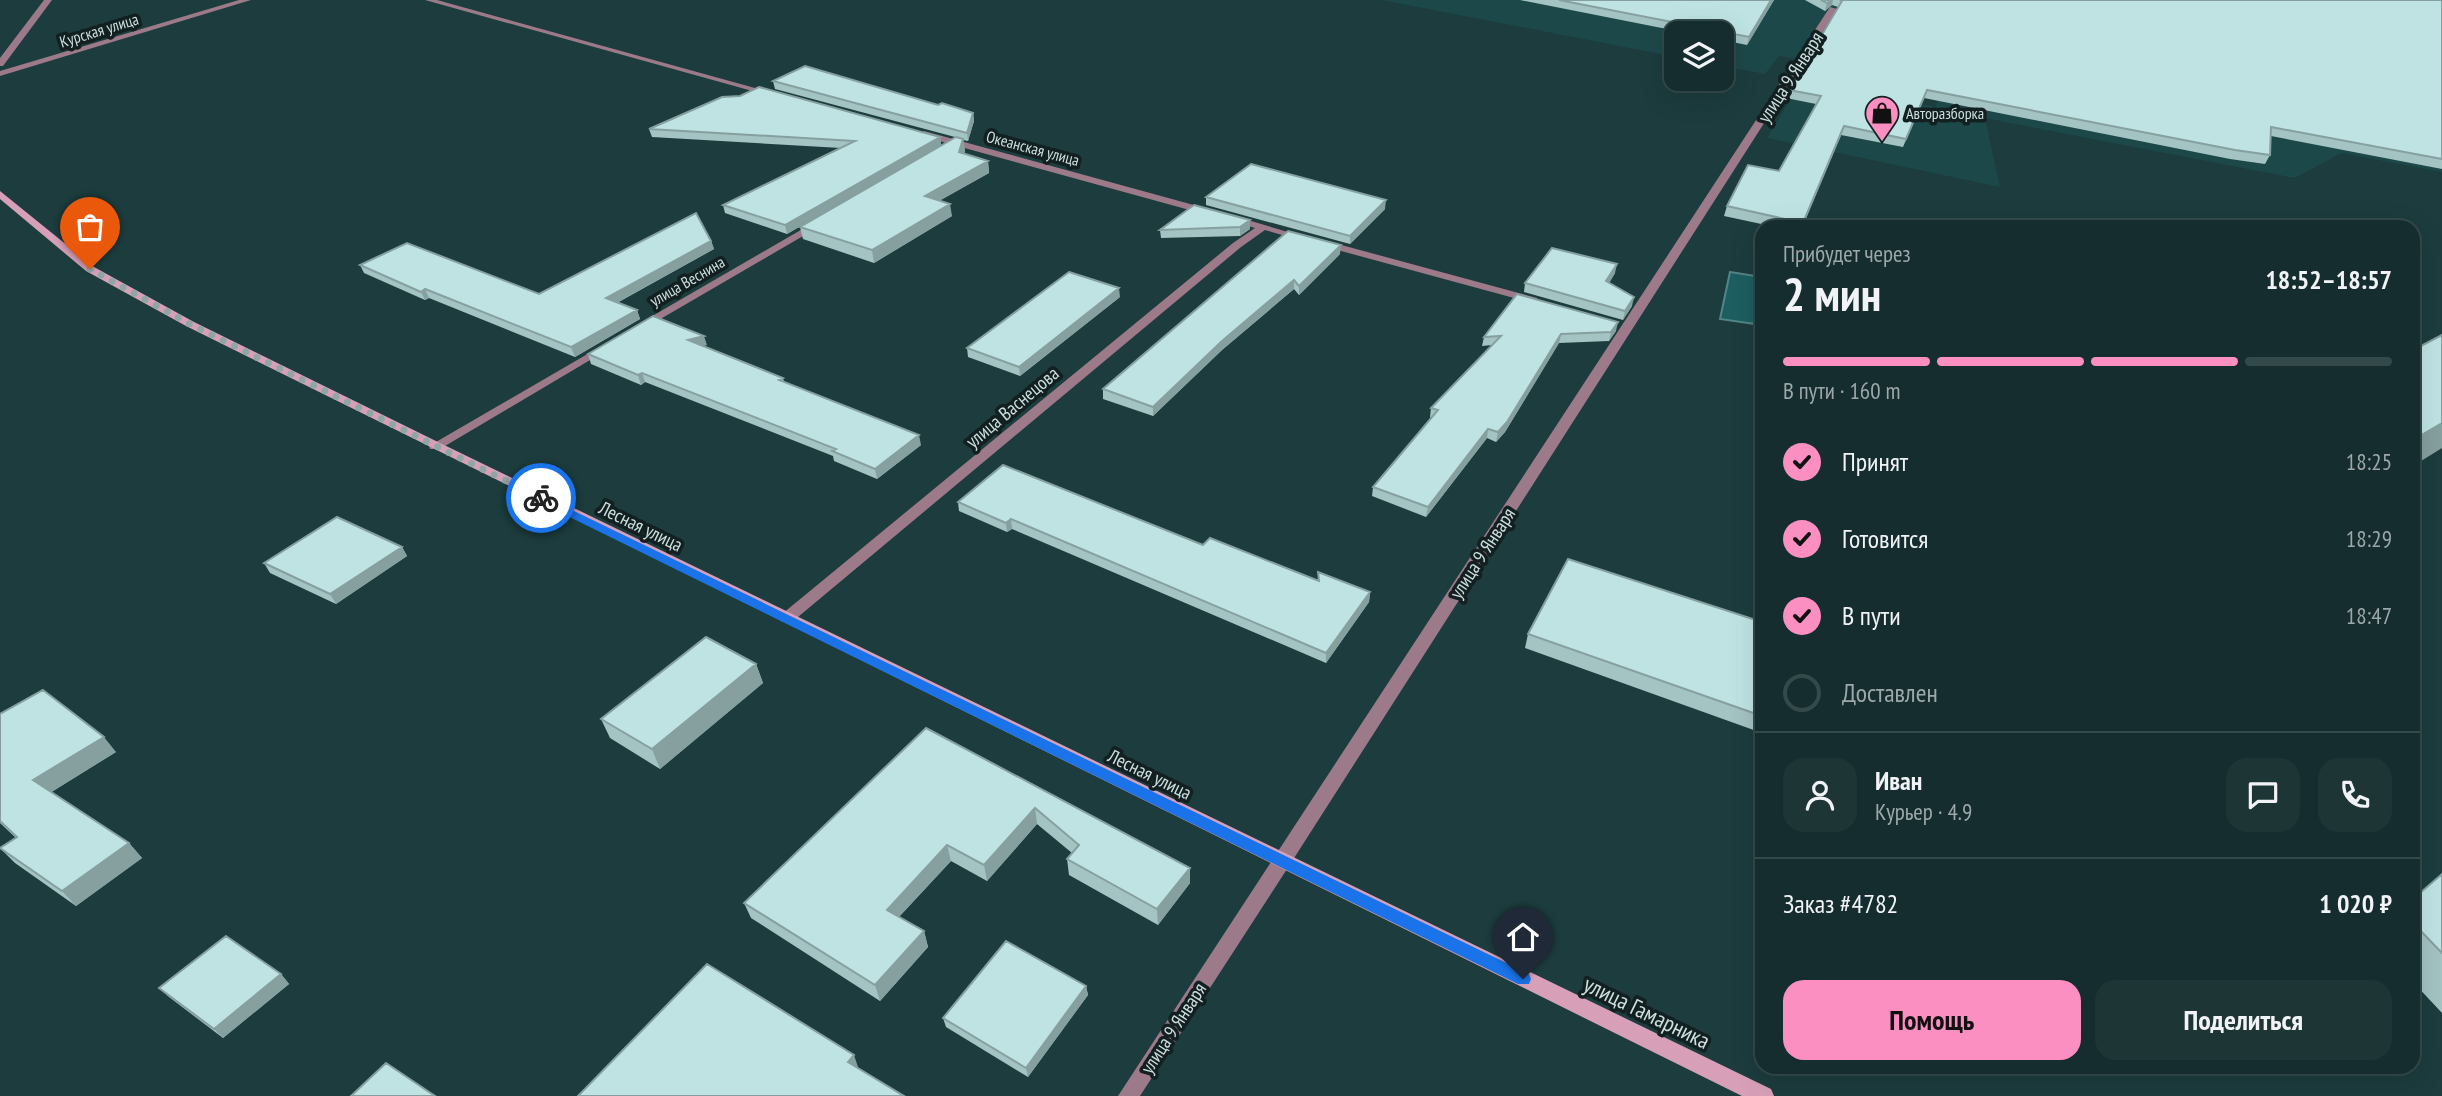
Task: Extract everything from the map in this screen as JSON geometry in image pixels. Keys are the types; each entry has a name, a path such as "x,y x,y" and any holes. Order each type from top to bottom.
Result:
{"street":[{"name":"Курская улица","path":"0,64 48,0"},
{"name":"Курская улица","path":"0,74 247,0"},
{"path":"429,0 780,96"},
{"name":"улица 9 Января","path":"1128,1096 1283,861 1622,326 1833,9"},
{"name":"Океанская улица","path":"915,132 1538,302"},
{"path":"944,149 956,142"},
{"name":"Лесная улица","path":"0,194 90,269 190,324 1283,861"},
{"name":"улица Веснина","path":"631,331 824,219"},
{"name":"улица Васнецова","path":"787,618 1263,227"},
{"path":"435,446 619,338"},
{"name":"улица Гамарника","path":"1283,861 1764,1096"}],"shaded area":[{"path":"1382,0 2442,0 2442,172 2342,153 2294,178 1985,118 2000,187 1767,138 1802,80 1935,107 1943,88 1779,56 1765,74 1734,68 1734,21 1664,21 1664,55"},
{"path":"1730,272 1755,276 1755,324 1720,319"}],"building":[{"path":"1559,0 1771,0 1749,37 1734,34 1734,21 1667,21"},
{"path":"1840,0 2442,0 2442,159 2271,127 2270,155 1927,90 1906,139 1844,126 1804,220 1790,220 1727,206 1748,165 1779,171 1821,96 1789,90 1842,1"},
{"path":"805,66 973,113 967,133 773,81"},
{"path":"759,87 940,137 785,225 723,205 855,141 649,129 722,97 740,96"},
{"path":"956,137 963,139 959,152 988,161 925,196 950,204 872,250 800,227"},
{"path":"1251,164 1386,200 1350,236 1206,197"},
{"path":"1194,205 1250,220 1240,227 1160,230"},
{"path":"696,213 711,241 606,298 637,310 571,347 425,289 421,292 360,265 407,243 539,294"},
{"path":"1288,231 1341,245 1299,286 1294,280 1222,341 1153,407 1103,389"},
{"path":"1552,248 1617,264 1606,281 1634,297 1625,311 1525,283"},
{"path":"1069,272 1119,288 1019,367 967,348"},
{"path":"1517,294 1618,322 1611,332 1561,334 1507,422 1498,432 1488,429 1428,507 1373,487 1438,410 1431,408 1501,336 1484,337"},
{"path":"653,316 704,336 688,340 783,378 779,380 919,435 875,469 832,451 836,449 588,354"},
{"path":"2442,335 2442,423 2420,436 2420,346"},
{"path":"1003,465 1203,545 1210,538 1319,581 1318,572 1370,592 1326,653 1011,519 1006,523 958,502"},
{"path":"337,517 402,547 330,594 264,563"},
{"path":"1568,559 1755,620 1755,714 1528,634"},
{"path":"706,637 756,664 652,749 601,719"},
{"path":"43,690 104,737 33,780 129,843 62,891 0,848 17,837 0,821 0,714"},
{"path":"926,728 1190,868 1157,909 1067,859 1079,845 1035,808 984,865 947,845 887,910 924,931 875,985 744,903"},
{"path":"2442,874 2442,953 2420,930 2420,893"},
{"path":"226,936 281,974 214,1029 159,988"},
{"path":"1006,941 1086,986 1026,1068 943,1018"},
{"path":"707,964 854,1055 848,1062 904,1096 578,1096"},
{"path":"386,1063 435,1096 351,1096"}],"way so far":[{"path":"90,269 190,324 541,498"}],"place":[{"name":"Авторазборка","path":"1882,143"}],"route":[{"path":"541,498 1523,979"}]}
